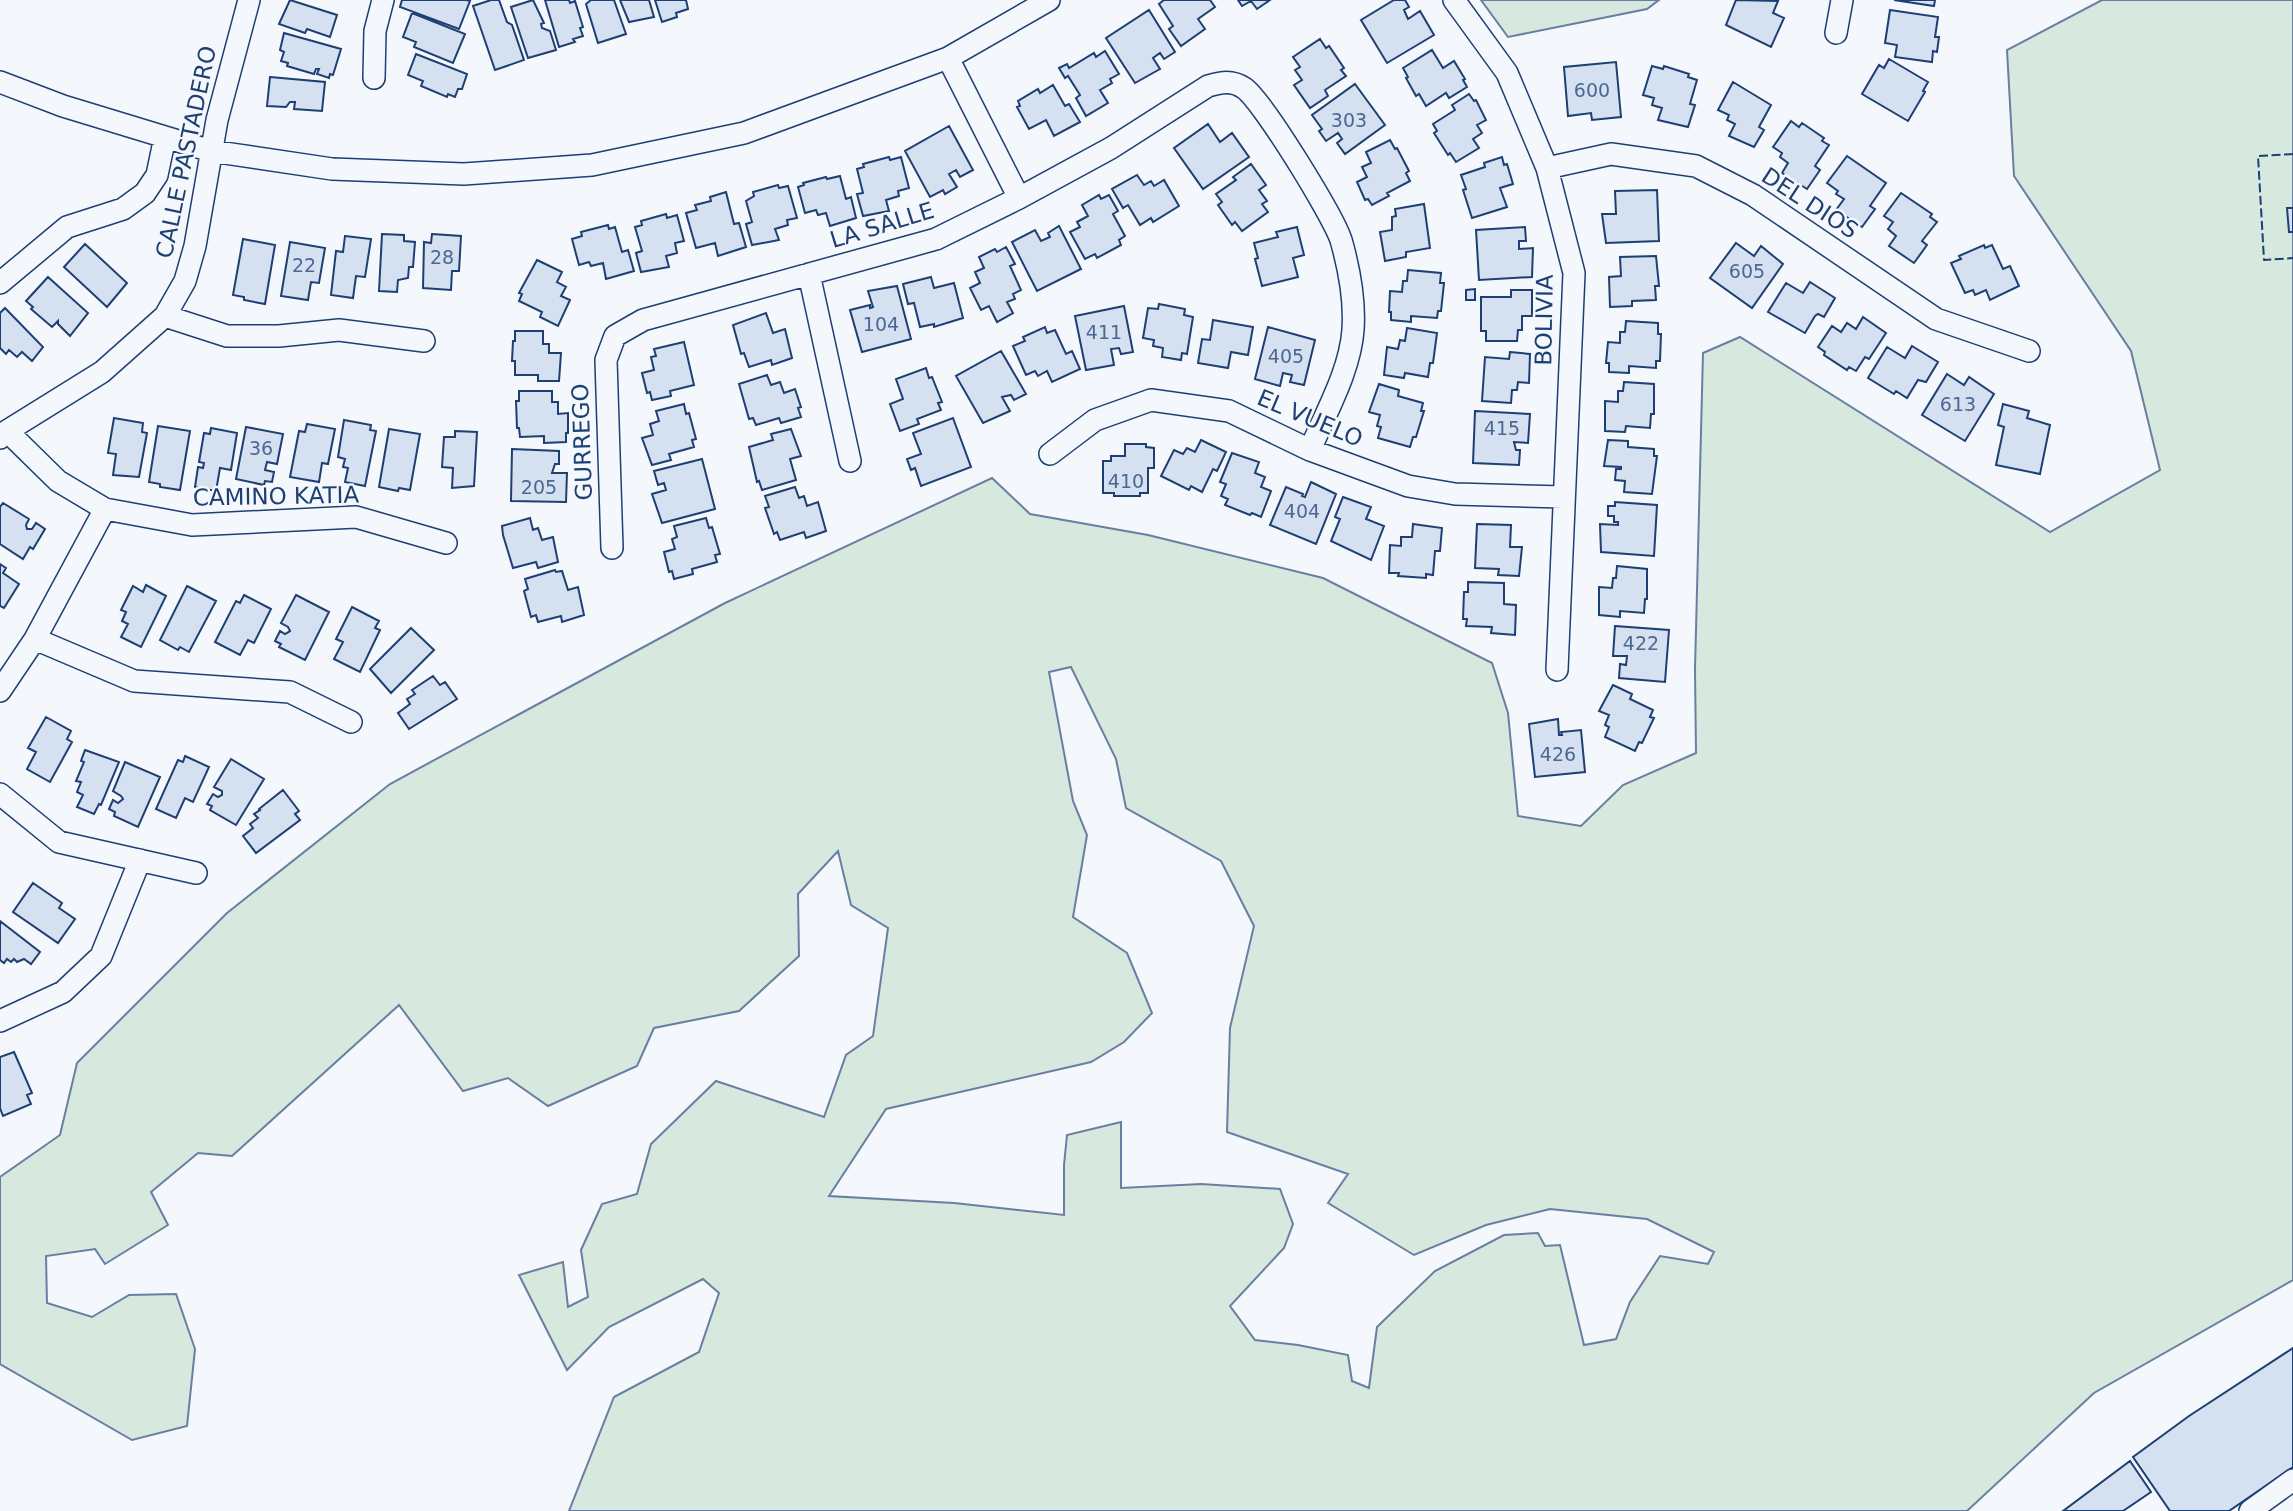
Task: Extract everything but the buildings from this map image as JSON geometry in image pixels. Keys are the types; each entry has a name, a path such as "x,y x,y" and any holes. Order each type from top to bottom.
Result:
{"street":[{"name":"CALLE PASTADERO","path":"3,435 102,372 165,316 185,281 195,246 220,108 249,0"},
{"path":"373,78 375,31 383,0"},
{"path":"0,82 62,106 211,150 332,169 464,174 593,165 744,134 948,58 1049,0"},
{"name":"BOLIVIA","path":"1454,0 1507,73 1547,168 1574,273 1557,670"},
{"path":"1836,33 1842,0"},
{"path":"948,58 1019,198"},
{"name":"LA SALLE","path":"615,336 643,320 936,239 1111,148 1209,86 1233,82 1246,89 1259,104 1318,196 1340,239 1351,289 1353,331 1346,362 1310,450"},
{"path":"0,283 67,227 123,209 145,193 157,175 165,137"},
{"name":"DEL DIOS","path":"1547,168 1611,154 1696,166 1753,195 1936,319 2029,351"},
{"path":"809,274 850,461"},
{"path":"165,316 227,336 279,336 339,330 424,341"},
{"name":"GURREGO","path":"612,548 606,360 615,336"},
{"name":"EL VUELO","path":"1050,454 1095,419 1151,400 1229,411 1310,450 1408,486 1455,494 1564,497"},
{"name":"CAMINO KATIA","path":"3,435 58,481 106,509 192,525 356,517 446,543"},
{"path":"0,691 35,639 106,509"},
{"path":"35,639 134,681 290,692 351,722"},
{"path":"0,794 59,842 196,873"},
{"path":"0,1021 63,992 101,956 140,860"},
{"path":"2250,1511 2293,1480"}],"shaded area":[{"path":"1481,0 1659,0 1647,9 1508,37"},
{"path":"2102,0 2293,0 2293,1280 2094,1393 1967,1511 569,1511 614,1397 699,1352 719,1293 703,1279 609,1327 567,1370 519,1275 563,1262 568,1307 588,1297 581,1250 602,1204 637,1194 651,1144 716,1081 824,1117 846,1055 873,1036 888,928 851,905 838,851 798,894 799,956 739,1011 654,1028 637,1066 548,1106 508,1078 463,1091 399,1005 232,1156 198,1153 151,1192 168,1225 105,1264 95,1249 46,1256 47,1303 92,1317 129,1295 176,1294 195,1349 187,1426 132,1440 0,1364 0,1177 60,1135 77,1063 227,913 390,784 725,603 992,478 1030,514 1148,535 1323,578 1492,663 1508,713 1518,816 1581,826 1623,785 1696,753 1695,669 1703,353 1740,337 2050,532 2160,470 2131,351 2014,176 2007,50","holes":["1071,667 1116,759 1126,808 1221,861 1254,926 1230,1028 1227,1132 1348,1174 1328,1203 1414,1255 1486,1225 1550,1209 1647,1219 1714,1252 1708,1264 1660,1256 1630,1302 1616,1339 1584,1345 1560,1245 1545,1246 1538,1233 1504,1235 1435,1271 1377,1327 1369,1388 1352,1381 1348,1355 1255,1340 1230,1306 1284,1248 1293,1224 1280,1189 1201,1184 1121,1188 1121,1122 1067,1135 1064,1215 954,1203 829,1196 886,1109 1091,1062 1124,1042 1152,1013 1127,953 1073,917 1087,835 1073,801 1049,672"]}],"fence":[{"path":"2293,154 2258,156 2264,260 2293,258"}]}
